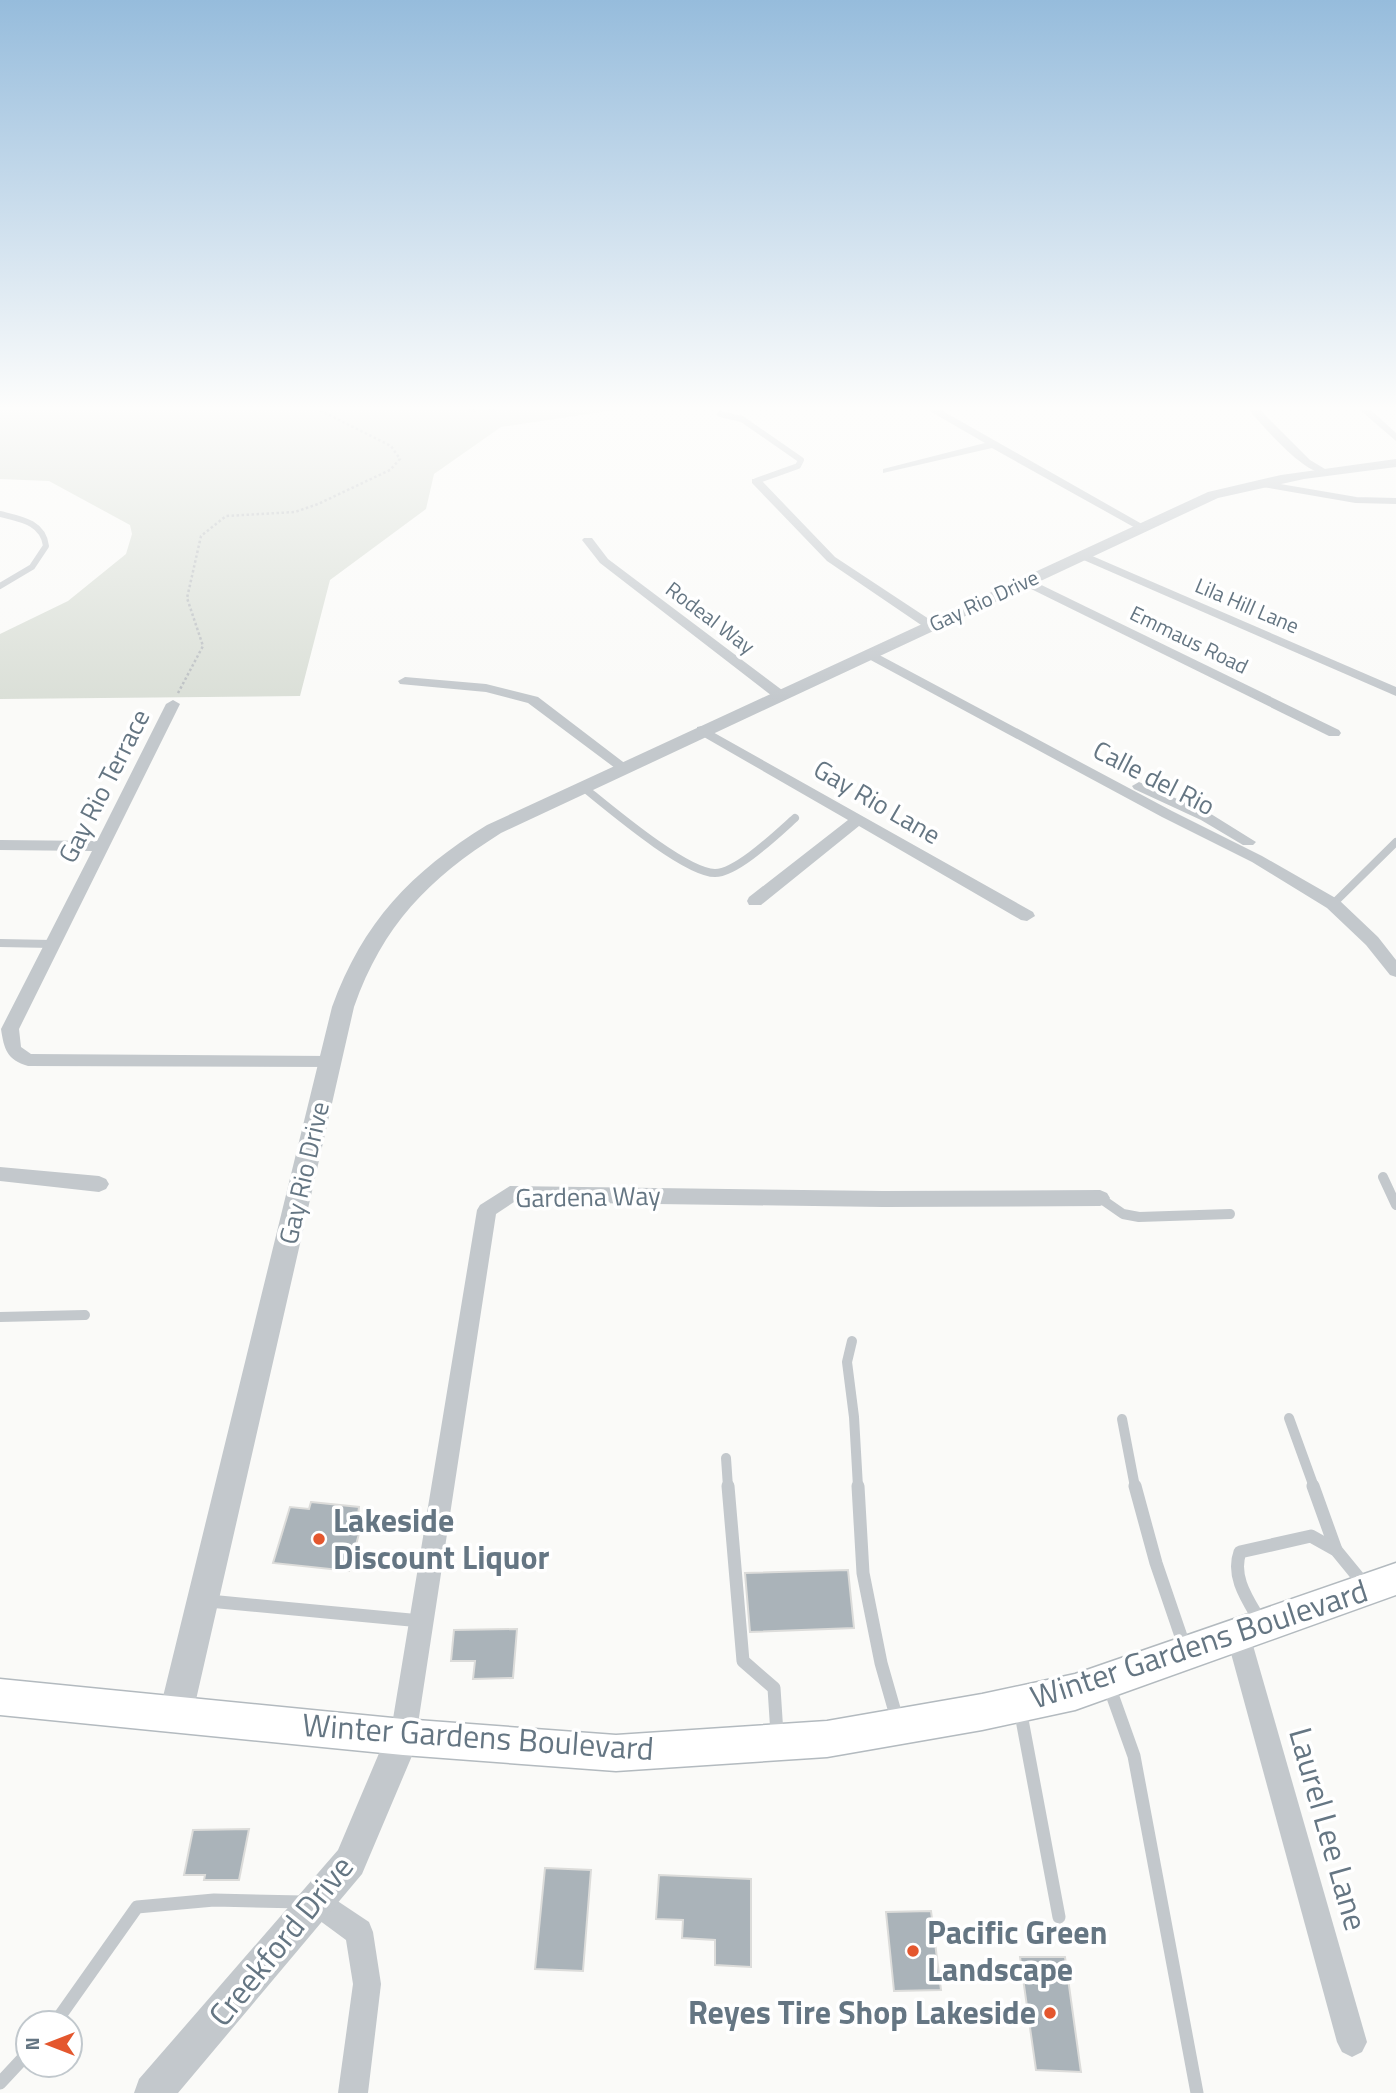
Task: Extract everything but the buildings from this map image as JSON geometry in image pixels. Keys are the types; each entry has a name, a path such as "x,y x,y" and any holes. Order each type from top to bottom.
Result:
{"main road":[{"name":"Winter Gardens Boulevard","path":"0,1697 403,1737 616,1753 827,1739 1075,1692 1382,1584"}],"street":[{"path":"782,508 831,559 930,626"},
{"path":"1107,508 1143,528"},
{"name":"Gay Rio Drive","path":"176,1713 343,1007 360,961 401,901 435,869 473,841 702,730 1186,508"},
{"name":"Rodeal Way","path":"588,540 604,561 781,696"},
{"name":"Lila Hill Lane","path":"1083,556 1396,692"},
{"name":"Emmaus Road","path":"1027,582 1334,733"},
{"name":"Calle del Rio","path":"874,652 1167,814 1257,859 1333,904 1373,941 1396,971"},
{"path":"405,681 459,684 521,695 533,700 624,768"},
{"name":"Gay Rio Terrace","path":"173,704 10,1029 13,1050 27,1059 330,1062"},
{"name":"Gay Rio Lane","path":"702,730 1027,916"},
{"path":"755,901 858,819"},
{"path":"0,845 101,846"},
{"path":"0,1174 99,1184"},
{"name":"Gardena Way","path":"403,1737 423,1622 473,1286 488,1210 510,1194 883,1199 1100,1198"},
{"name":"Laurel Lee Lane","path":"1250,1630 1352,2042"},
{"name":"Creekford Drive","path":"153,2093 350,1862 403,1737"},
{"path":"318,1902 359,1932 368,1984 353,2093"}],"lane":[{"path":"0,514 36,525 46,534 48,542 40,560 32,568 0,586"},
{"path":"583,787 650,839 702,870 715,873 763,845 795,818"},
{"path":"1333,904 1396,842"},
{"path":"0,943 52,944"},
{"path":"1382,1177 1396,1205"},
{"path":"1100,1198 1123,1214 1139,1217 1230,1214"},
{"path":"0,1317 85,1315"},
{"path":"852,1341 848,1362 863,1573 881,1663 900,1727"},
{"path":"1289,1418 1336,1549"},
{"path":"1122,1419 1128,1467 1144,1526 1187,1653"},
{"path":"726,1458 743,1661 774,1688 777,1743"},
{"path":"1250,1630 1236,1573 1236,1561 1240,1552 1311,1536 1336,1549 1382,1584"},
{"path":"203,1601 423,1622"},
{"path":"1108,1681 1134,1756 1197,2093"},
{"path":"1019,1704 1059,1917"},
{"path":"65,2009 137,1907 214,1900 318,1902"},
{"path":"0,2083 14,2068"}],"path":[{"name":"Gay Rio Terrace","path":"173,704 202,646 187,598 201,536 226,516 295,512 307,508"}],"shaded area":[{"path":"98,508 426,508 330,580 300,696 0,699 0,634 68,601 126,554 132,534 130,525"}],"place":[{"name":"Lakeside Discount Liquor","path":"319,1539"},
{"name":"Pacific Green Landscape","path":"913,1951"},
{"name":"Reyes Tire Shop Lakeside","path":"1050,2013"}]}
